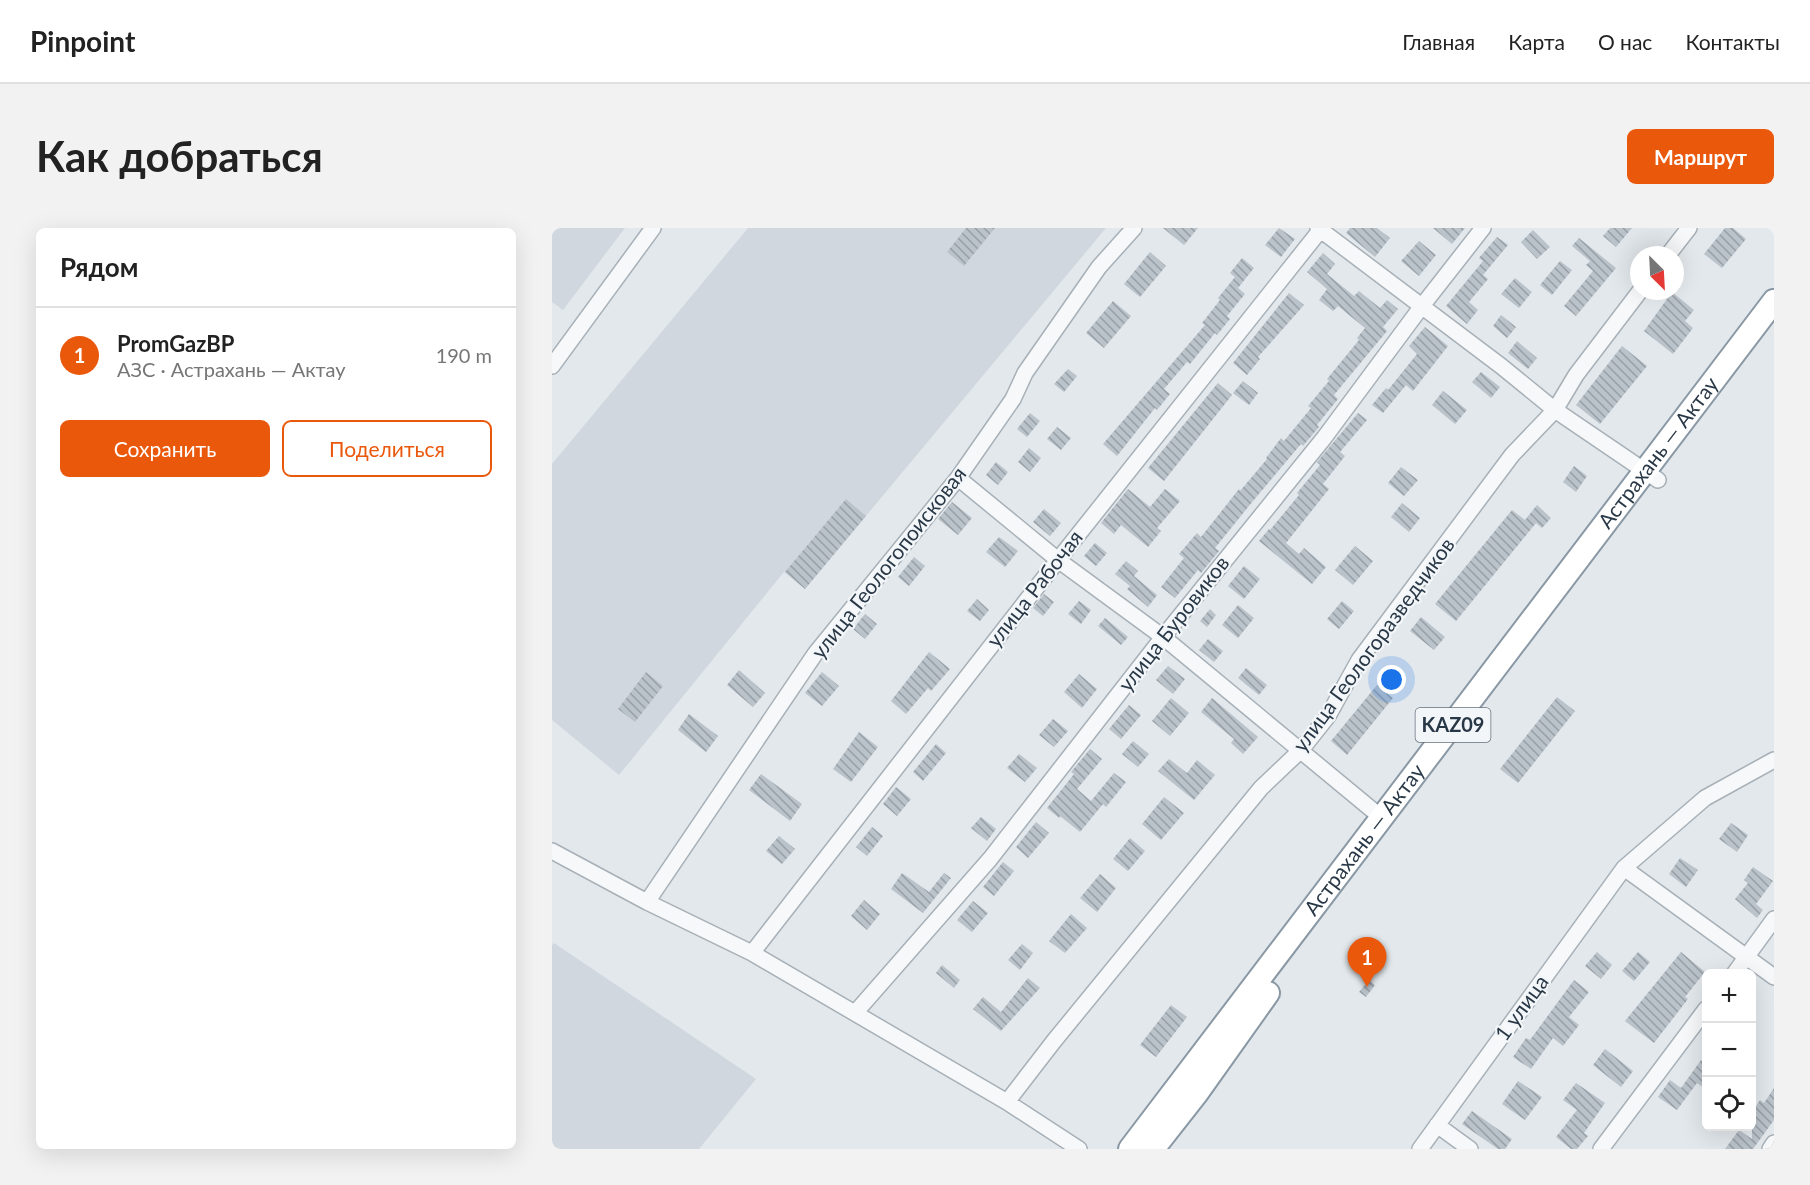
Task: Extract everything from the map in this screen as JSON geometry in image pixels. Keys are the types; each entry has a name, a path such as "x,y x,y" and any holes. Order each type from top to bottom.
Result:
{"highway":[{"name":"Астрахань — Актау","path":"1153,1149 1197,1093 1262,1001 1753,341 1774,301"},
{"name":"Астрахань — Актау","path":"1753,341 1774,326"},
{"name":"Астрахань — Актау","path":"1130,1149 1382,818 1651,476"}],"street":[{"path":"552,366 653,228"},
{"name":"улица Геологопоисковая","path":"647,902 816,654 958,478 1013,399 1025,373 1099,267 1134,228"},
{"name":"улица Буровиков","path":"855,1013 990,859 1163,637 1324,438 1483,228"},
{"path":"1675,246 1689,228"},
{"path":"1320,229 1502,366 1555,410 1651,476"},
{"name":"улица Рабочая","path":"752,953 1058,560 1320,229"},
{"name":"улица Геологоразведчиков","path":"1007,1102 1054,1041 1261,788 1301,750 1328,716 1366,651 1512,455 1555,410 1576,375 1634,300"},
{"path":"958,478 1058,560 1163,637 1382,818"},
{"name":"1 улица","path":"1420,1149 1624,868 1706,798 1774,760"},
{"path":"552,851 647,902 752,953 1007,1102 1079,1149"},
{"path":"1624,868 1774,977"},
{"path":"1738,969 1774,918"},
{"path":"1601,1149 1702,1017"},
{"path":"1437,1125 1470,1149"},
{"path":"1770,1149 1774,1143"}],"shaded area":[{"path":"552,228 625,228 563,310 552,302"},
{"path":"748,228 1106,228 805,589 784,572 619,775 552,720 552,464"},
{"path":"554,943 756,1079 699,1149 552,1149 552,945"}],"building":[{"path":"966,228 995,228 964,266 947,252"},
{"path":"1163,228 1198,228 1184,245"},
{"path":"1279,228 1295,239 1281,257 1265,245"},
{"path":"1350,228 1377,228 1390,238 1375,257 1346,233"},
{"path":"1433,228 1465,228 1452,244"},
{"path":"1610,228 1632,228 1616,247 1603,236"},
{"path":"1725,228 1733,228 1746,239 1722,268 1704,254"},
{"path":"1533,230 1550,247 1537,259 1521,242"},
{"path":"1497,237 1508,245 1483,275 1488,279 1469,302 1478,310 1467,324 1446,306 1483,261 1479,258"},
{"path":"1579,238 1616,268 1576,316 1564,306 1593,271 1586,265 1590,261 1572,246"},
{"path":"1419,241 1436,255 1419,276 1401,261"},
{"path":"1150,252 1166,266 1140,297 1124,284"},
{"path":"1323,253 1335,264 1327,274 1354,296 1359,291 1380,308 1387,300 1398,309 1383,327 1387,331 1334,395 1338,399 1317,425 1319,427 1303,446 1301,444 1215,548 1219,551 1201,573 1198,570 1175,598 1161,587 1184,558 1179,554 1197,533 1201,537 1239,489 1240,491 1267,459 1281,438 1284,441 1311,408 1308,406 1359,340 1357,338 1365,328 1338,306 1333,311 1319,300 1327,289 1307,272"},
{"path":"1242,258 1254,268 1238,288 1245,294 1227,316 1230,319 1164,389 1170,394 1157,410 1155,408 1117,456 1103,444 1205,325 1202,323 1235,277 1230,273"},
{"path":"1560,261 1572,270 1552,295 1540,285"},
{"path":"1515,278 1532,292 1519,308 1501,294"},
{"path":"1289,293 1304,305 1258,357 1260,359 1247,375 1233,363"},
{"path":"1666,300 1682,300 1694,310 1685,321 1693,328 1673,354 1644,331"},
{"path":"1113,301 1131,316 1104,348 1086,333"},
{"path":"1501,315 1516,327 1507,338 1493,326"},
{"path":"1425,327 1448,346 1413,391 1406,385 1383,413 1372,405 1386,388 1388,390 1417,354 1409,346"},
{"path":"1517,341 1537,358 1528,369 1508,353"},
{"path":"1622,346 1647,366 1600,424 1576,405"},
{"path":"1068,369 1077,376 1064,392 1054,384"},
{"path":"1481,372 1500,387 1491,398 1472,382"},
{"path":"1243,381 1258,393 1249,405 1233,393"},
{"path":"1218,383 1232,395 1164,481 1148,468"},
{"path":"1443,391 1467,410 1455,424 1432,405"},
{"path":"1030,413 1040,421 1027,437 1017,429"},
{"path":"1358,413 1367,420 1340,452 1345,456 1323,484 1329,489 1286,543 1299,554 1304,548 1326,567 1312,584 1259,541 1299,495 1297,493 1320,465 1317,462"},
{"path":"1057,427 1071,438 1061,450 1047,439"},
{"path":"1029,448 1041,458 1030,472 1018,462"},
{"path":"996,462 1008,472 998,485 986,475"},
{"path":"1574,466 1587,476 1576,492 1563,482"},
{"path":"1401,467 1418,480 1404,496 1388,483"},
{"path":"1128,489 1150,507 1165,489 1180,501 1157,528 1161,531 1148,547 1121,525 1114,534 1101,523"},
{"path":"846,499 866,516 805,589 785,572"},
{"path":"952,502 972,518 958,535 938,519"},
{"path":"1402,503 1420,518 1409,532 1391,517"},
{"path":"1537,505 1551,518 1542,528 1536,523 1456,621 1435,604 1512,510 1525,520"},
{"path":"1044,509 1061,523 1050,536 1033,522"},
{"path":"999,537 1018,551 1005,567 986,552"},
{"path":"1095,543 1107,553 1096,566 1084,556"},
{"path":"1355,546 1373,561 1353,585 1335,570"},
{"path":"914,557 925,566 909,586 898,577"},
{"path":"1126,561 1138,571 1134,576 1157,595 1148,607 1127,589 1130,586 1115,574"},
{"path":"1244,566 1260,579 1244,599 1228,586"},
{"path":"1044,594 1054,602 1043,616 1033,608"},
{"path":"977,599 989,610 980,621 967,611"},
{"path":"1079,601 1091,610 1081,624 1068,614"},
{"path":"1342,601 1354,611 1339,629 1327,619"},
{"path":"1238,605 1254,618 1238,638 1222,625"},
{"path":"1210,609 1216,615 1207,627 1200,621"},
{"path":"865,614 877,624 865,639 853,629"},
{"path":"1421,617 1445,637 1434,650 1410,631"},
{"path":"1105,618 1128,637 1121,645 1098,626"},
{"path":"1208,639 1223,651 1214,662 1199,650"},
{"path":"929,652 950,669 931,691 928,688 906,714 891,701"},
{"path":"1168,666 1185,679 1173,694 1156,680"},
{"path":"1246,668 1267,685 1259,695 1238,678"},
{"path":"739,670 765,693 753,707 727,685"},
{"path":"646,672 663,686 635,722 618,709"},
{"path":"822,672 839,686 822,706 805,693"},
{"path":"1079,674 1097,689 1082,708 1064,692"},
{"path":"1377,685 1393,698 1347,755 1331,741"},
{"path":"1557,697 1575,711 1518,783 1500,769"},
{"path":"1171,698 1189,713 1170,736 1152,721"},
{"path":"1212,698 1258,737 1243,754 1231,743 1234,739 1201,712"},
{"path":"1129,705 1141,715 1121,739 1109,729"},
{"path":"689,714 718,736 706,752 678,730"},
{"path":"1053,719 1068,731 1054,747 1039,735"},
{"path":"859,732 878,747 851,782 833,769"},
{"path":"1133,741 1149,754 1138,767 1122,754"},
{"path":"936,744 946,753 923,781 913,772"},
{"path":"1090,749 1102,759 1077,789 1091,801 1114,773 1126,782 1106,807 1103,804 1080,832 1047,808 1074,774 1071,772"},
{"path":"1019,754 1037,768 1025,782 1007,768"},
{"path":"1169,759 1187,773 1197,760 1215,775 1194,800 1158,771"},
{"path":"761,774 802,804 790,821 749,790"},
{"path":"896,787 911,799 897,816 883,804"},
{"path":"1164,797 1184,813 1161,840 1142,824"},
{"path":"981,817 996,829 987,841 971,828"},
{"path":"1036,822 1049,833 1028,858 1016,847"},
{"path":"1731,823 1748,835 1737,852 1719,839"},
{"path":"872,827 883,836 867,856 856,847"},
{"path":"779,836 795,849 782,864 766,851"},
{"path":"1130,838 1145,851 1128,871 1113,859"},
{"path":"1680,858 1698,870 1686,887 1669,874"},
{"path":"1003,862 1014,871 994,896 983,887"},
{"path":"1753,867 1773,881 1756,904 1763,910 1757,918 1735,899 1748,883 1744,880"},
{"path":"902,873 929,892 944,873 951,878 923,913 891,889"},
{"path":"1100,874 1116,888 1097,912 1080,898"},
{"path":"864,900 880,914 867,930 851,916"},
{"path":"973,901 988,913 972,932 957,920"},
{"path":"1071,914 1087,928 1065,953 1049,941"},
{"path":"1022,944 1033,953 1020,970 1008,960"},
{"path":"1597,952 1612,965 1601,979 1585,966"},
{"path":"1638,952 1650,962 1634,981 1622,971"},
{"path":"1681,952 1702,970 1702,976 1685,997 1688,999 1654,1043 1625,1021"},
{"path":"942,965 960,980 954,988 936,973"},
{"path":"1028,978 1040,988 1001,1031 973,1009 983,997 1001,1012"},
{"path":"1369,980 1375,985 1366,997 1359,992"},
{"path":"1574,980 1589,992 1569,1017 1579,1025 1563,1046 1553,1038 1531,1069 1513,1057 1526,1038 1530,1040"},
{"path":"1171,1005 1187,1017 1156,1057 1140,1045"},
{"path":"1605,1049 1633,1071 1621,1087 1593,1065"},
{"path":"1702,1061 1702,1086 1697,1083 1677,1110 1658,1097 1670,1080 1681,1088"},
{"path":"1518,1081 1542,1097 1525,1120 1502,1104"},
{"path":"1576,1083 1605,1103 1584,1133 1588,1136 1577,1149 1571,1149 1556,1137 1577,1110 1563,1100"},
{"path":"1774,1088 1774,1120 1753,1149 1725,1149 1738,1131 1752,1139 1752,1131 1756,1131 1756,1106 1760,1100 1764,1103"},
{"path":"1472,1111 1512,1139 1505,1149 1498,1149 1462,1124"}],"place":[{"name":"PromGazBP","path":"1367,987"}]}
